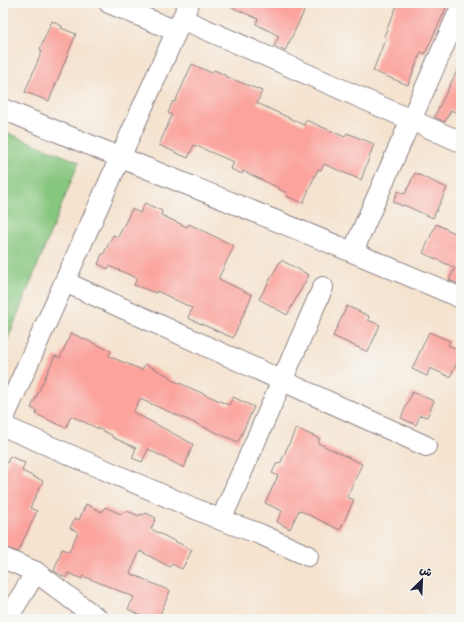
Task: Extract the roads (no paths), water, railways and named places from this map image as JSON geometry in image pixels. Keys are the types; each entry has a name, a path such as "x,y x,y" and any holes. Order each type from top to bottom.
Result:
{"street":[{"path":"109,3 182,18 461,142"},
{"path":"353,251 461,7"},
{"path":"3,420 182,18"},
{"path":"3,109 120,158 353,251 461,298"},
{"path":"65,282 426,446"},
{"path":"222,520 323,288"},
{"path":"3,426 222,520 260,534 308,556"},
{"path":"3,558 36,572 98,619"},
{"path":"7,619 36,572"}]}
